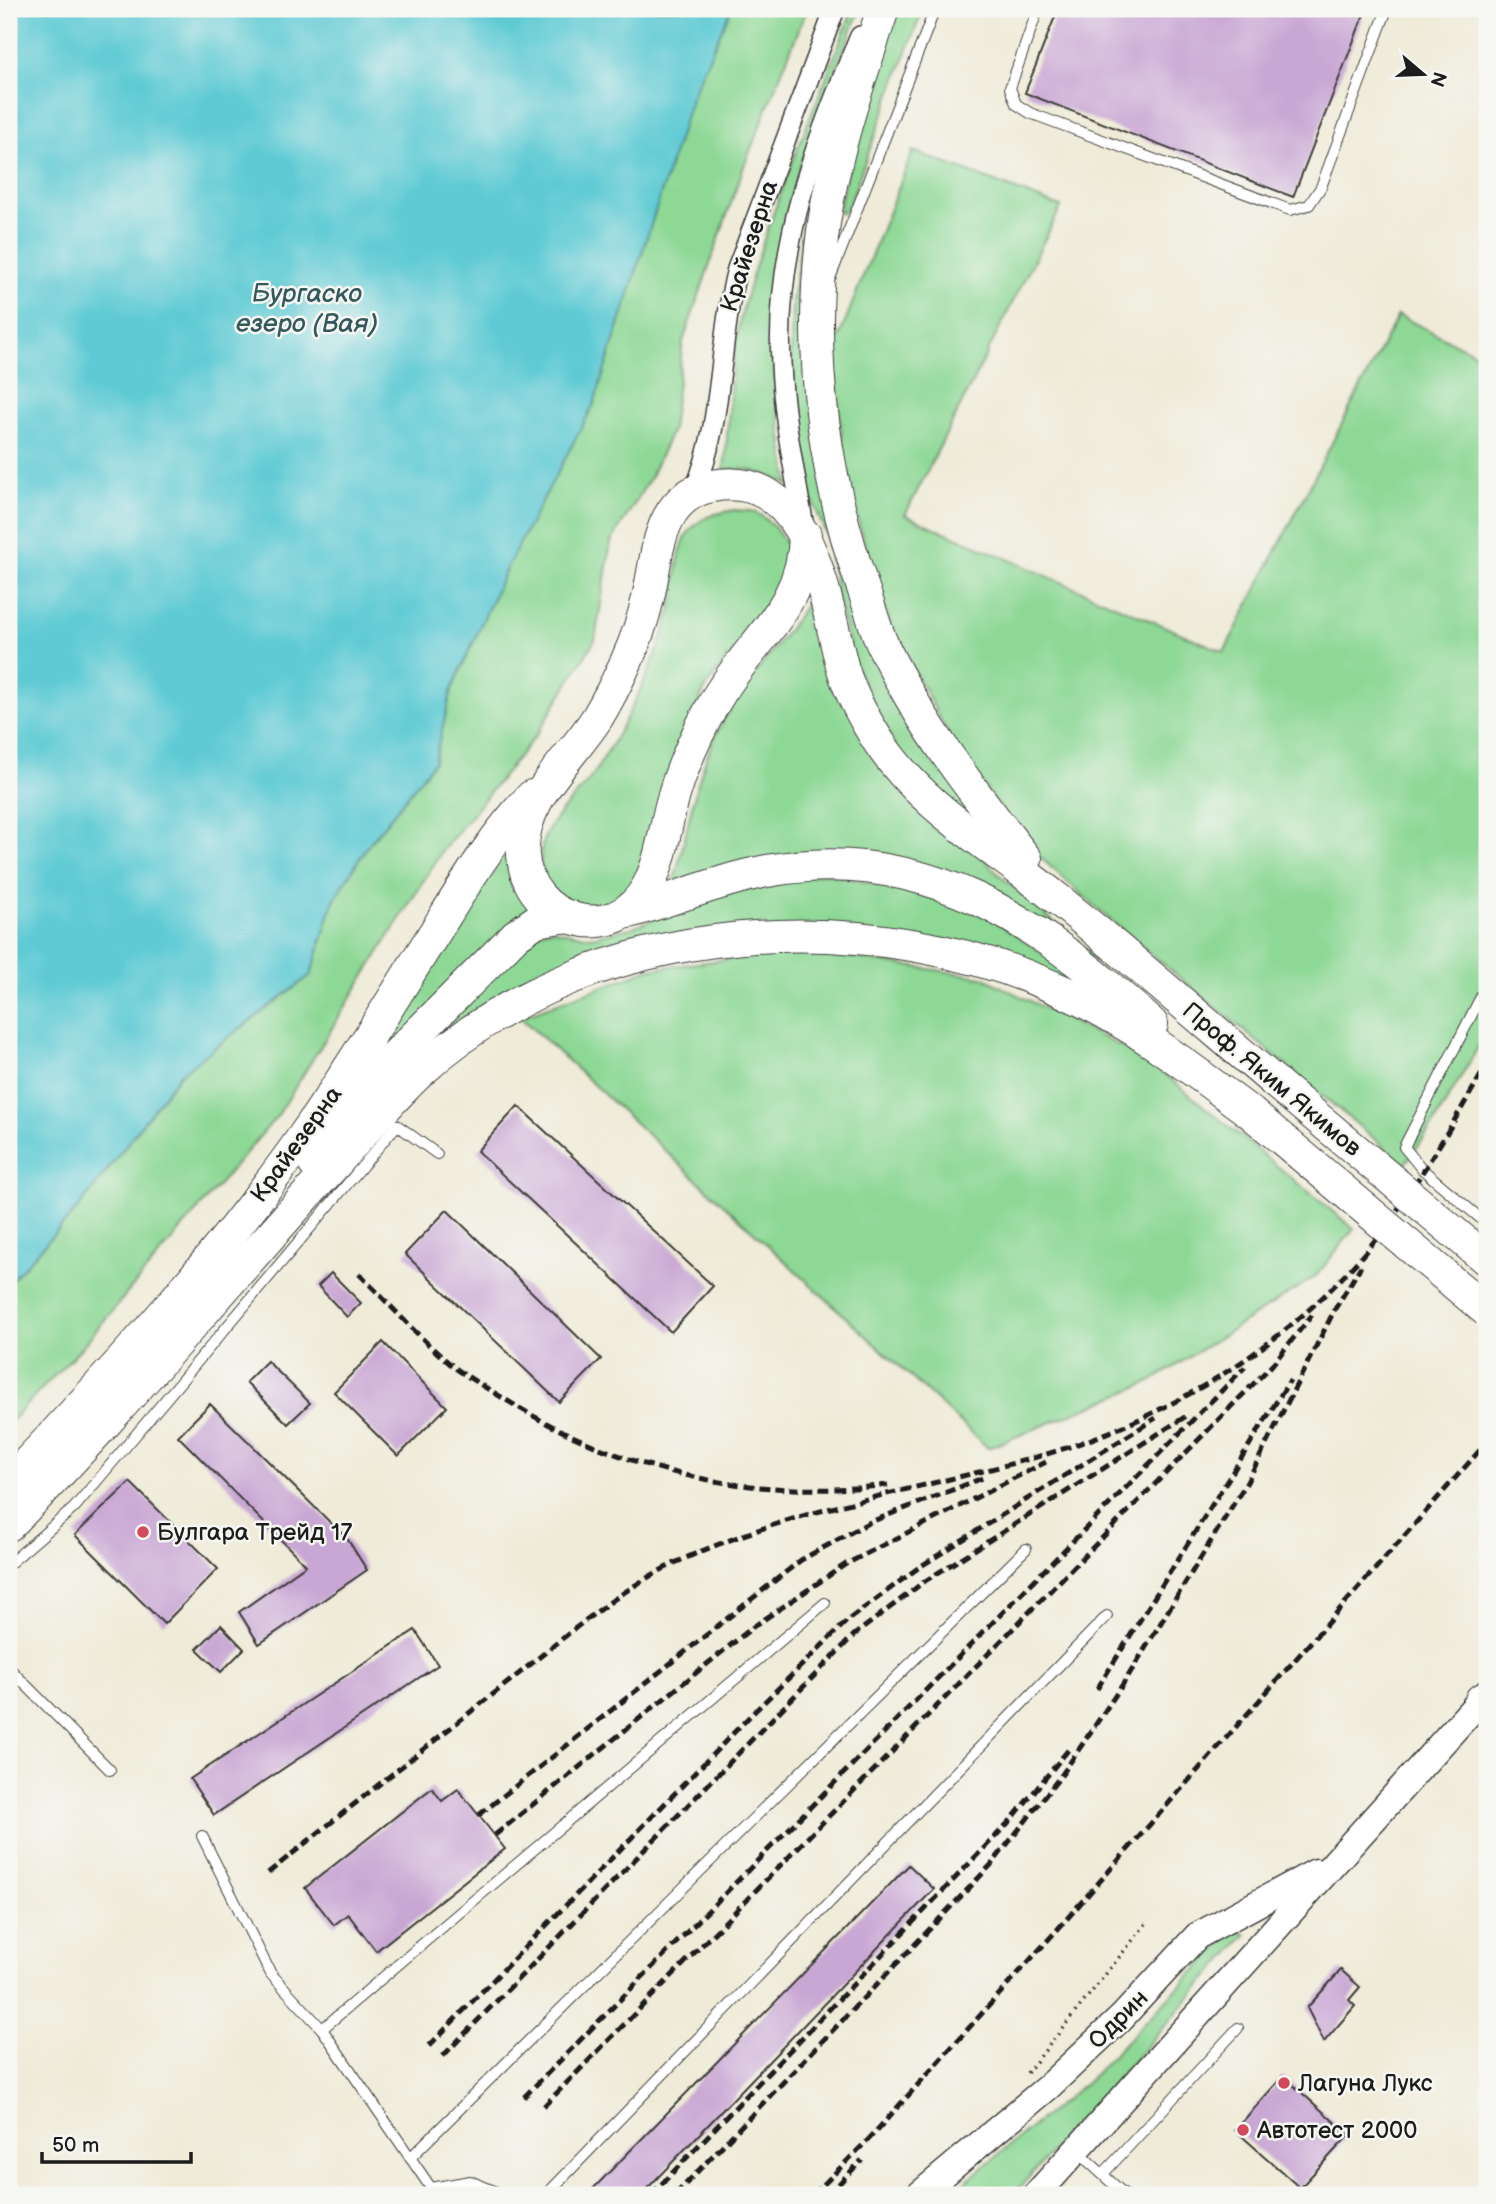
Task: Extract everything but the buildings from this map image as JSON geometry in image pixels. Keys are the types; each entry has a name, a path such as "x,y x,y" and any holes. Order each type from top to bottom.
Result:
{"highway":[{"path":"883,9 845,124 824,223 817,313 819,392 831,477 854,561 884,647 925,722 969,787 1057,898"},
{"path":"1057,898 940,807 892,762 858,705 845,675 805,535 789,512 764,493 737,485 711,486 694,491 672,511 664,525 642,621 624,667 596,719 548,779 524,836 523,855 538,898 568,916 604,922 720,882 769,871 819,866 869,869 918,877 1010,914 1052,941 1107,984 1251,1113"},
{"path":"629,912 653,877 672,800 698,735 728,682 788,602 798,583 803,567 805,535"},
{"name":"Крайезерна","path":"9,1482 202,1269 271,1180 338,1086 489,847 511,817 548,779"},
{"name":"Проф. Яким Якимов","path":"1057,898 1487,1260"},
{"path":"240,1267 353,1107 388,1063 526,926 536,921 568,916"},
{"path":"9,1525 115,1414 240,1267 419,1073 466,1034 563,983 622,961 682,946 741,937 803,934 864,936 979,960 1078,998 1112,1017 1151,1039 1251,1113"},
{"name":"Проф. Яким Якимов","path":"1251,1113 1487,1311"}],"main road":[{"name":"Одрин","path":"1035,2195 1485,1697"},
{"name":"Одрин","path":"919,2195 1048,2087 1122,2017 1198,1936 1332,1864"}],"street":[{"name":"Крайезерна","path":"694,491 710,447 726,310 737,269 835,9"},
{"path":"805,535 784,402 781,301 805,175 818,136 871,9"}],"lane":[{"path":"817,313 935,9"},
{"path":"1038,9 1010,88 1016,104 1030,113 1290,210 1309,205 1321,187 1387,9"},
{"path":"1487,985 1404,1147 1422,1169 1487,1224"},
{"path":"9,1564 74,1508 397,1125 437,1154"},
{"path":"410,2158 1026,1549"},
{"path":"322,2029 825,1603"},
{"path":"546,2195 1107,1616"},
{"path":"9,1668 110,1770"},
{"path":"202,1836 271,1974 322,2029 410,2158 429,2192 470,2181 504,2195"},
{"path":"1103,2174 1238,2028"},
{"path":"1076,2150 1121,2194"}],"path":[{"path":"1020,2082 1148,1921"}],"green space":[{"path":"731,9 807,9 744,166 683,341 672,430 650,478 611,542 595,640 537,734 442,851 278,1115 79,1350 9,1423 9,1283 79,1207 180,1074 311,975 333,902 366,848 434,762 452,689 505,571 693,93"},
{"path":"853,9 860,9 805,151 784,224 777,261 773,299 773,346 776,392 789,485 758,472 724,469 734,357 740,320 763,242"},
{"path":"897,9 923,9 847,209 841,214 839,208 859,121"},
{"path":"824,149 841,540 968,803 967,811 960,812 899,754 854,664 836,592 827,536 809,492 802,460 791,357 792,303 804,220"},
{"path":"913,151 1061,207 905,515 1224,652 1398,315 1487,359 1487,1032 1433,1125 1405,1164 1110,920 1032,850 955,747 891,627 847,486 833,352"},
{"path":"735,510 762,516 780,534 790,557 788,578 766,612 721,666 700,699 660,831 639,879 621,901 614,904 592,907 571,903 554,892 543,874 542,844 547,832 599,766 639,693 669,616 679,557 689,532 704,519"},
{"path":"813,592 841,698 997,873 1103,964 893,859 671,891 695,794 715,737 749,681 789,629"},
{"path":"514,842 536,911 352,1093 498,858"},
{"path":"825,873 975,907 1076,976 1075,984 1015,964 677,938 406,1058 535,933 550,929 591,937 631,928 704,897"},
{"path":"802,950 982,977 1146,1059 1354,1229 1316,1276 1150,1382 988,1448 520,1017 650,969"},
{"path":"1236,1928 1246,1935 1013,2195 949,2195 1088,2081"}],"water":[{"name":"Бургаско езеро (Вая)","path":"9,9 731,9 693,93 594,404 505,571 452,689 434,762 366,848 333,902 311,975 180,1074 79,1207 9,1283"}],"railway":[{"path":"268,1873 591,1616 633,1587 677,1562 764,1528 853,1502 1033,1458 1083,1442 1132,1423 1226,1372 1270,1342 1311,1308 1348,1271 1410,1192 1487,1065"},
{"path":"675,2195 991,1865 1063,1773 1127,1678 1247,1482 1335,1309 1361,1266"},
{"path":"359,1274 458,1370 548,1424 594,1445 640,1463 688,1476 736,1484 786,1489 888,1485"},
{"path":"544,2106 1272,1365 1312,1315"},
{"path":"524,2097 1245,1367"},
{"path":"1097,1689 1290,1380"},
{"path":"443,2056 854,1635 925,1581 1188,1415"},
{"path":"429,2046 748,1718 848,1620 918,1568 1156,1418"},
{"path":"813,2195 869,2139 1057,1930 1487,1442"},
{"path":"495,1835 753,1627 846,1564 1046,1462"},
{"path":"479,1815 801,1560 868,1523 985,1477"},
{"path":"651,2195 1011,1820 1069,1749"},
{"path":"828,2195 862,2160"}],"place":[{"name":"Булгара Трейд 17","path":"143,1532"},
{"name":"Лагуна Лукс","path":"1284,2083"},
{"name":"Автотест 2000","path":"1243,2130"}]}
